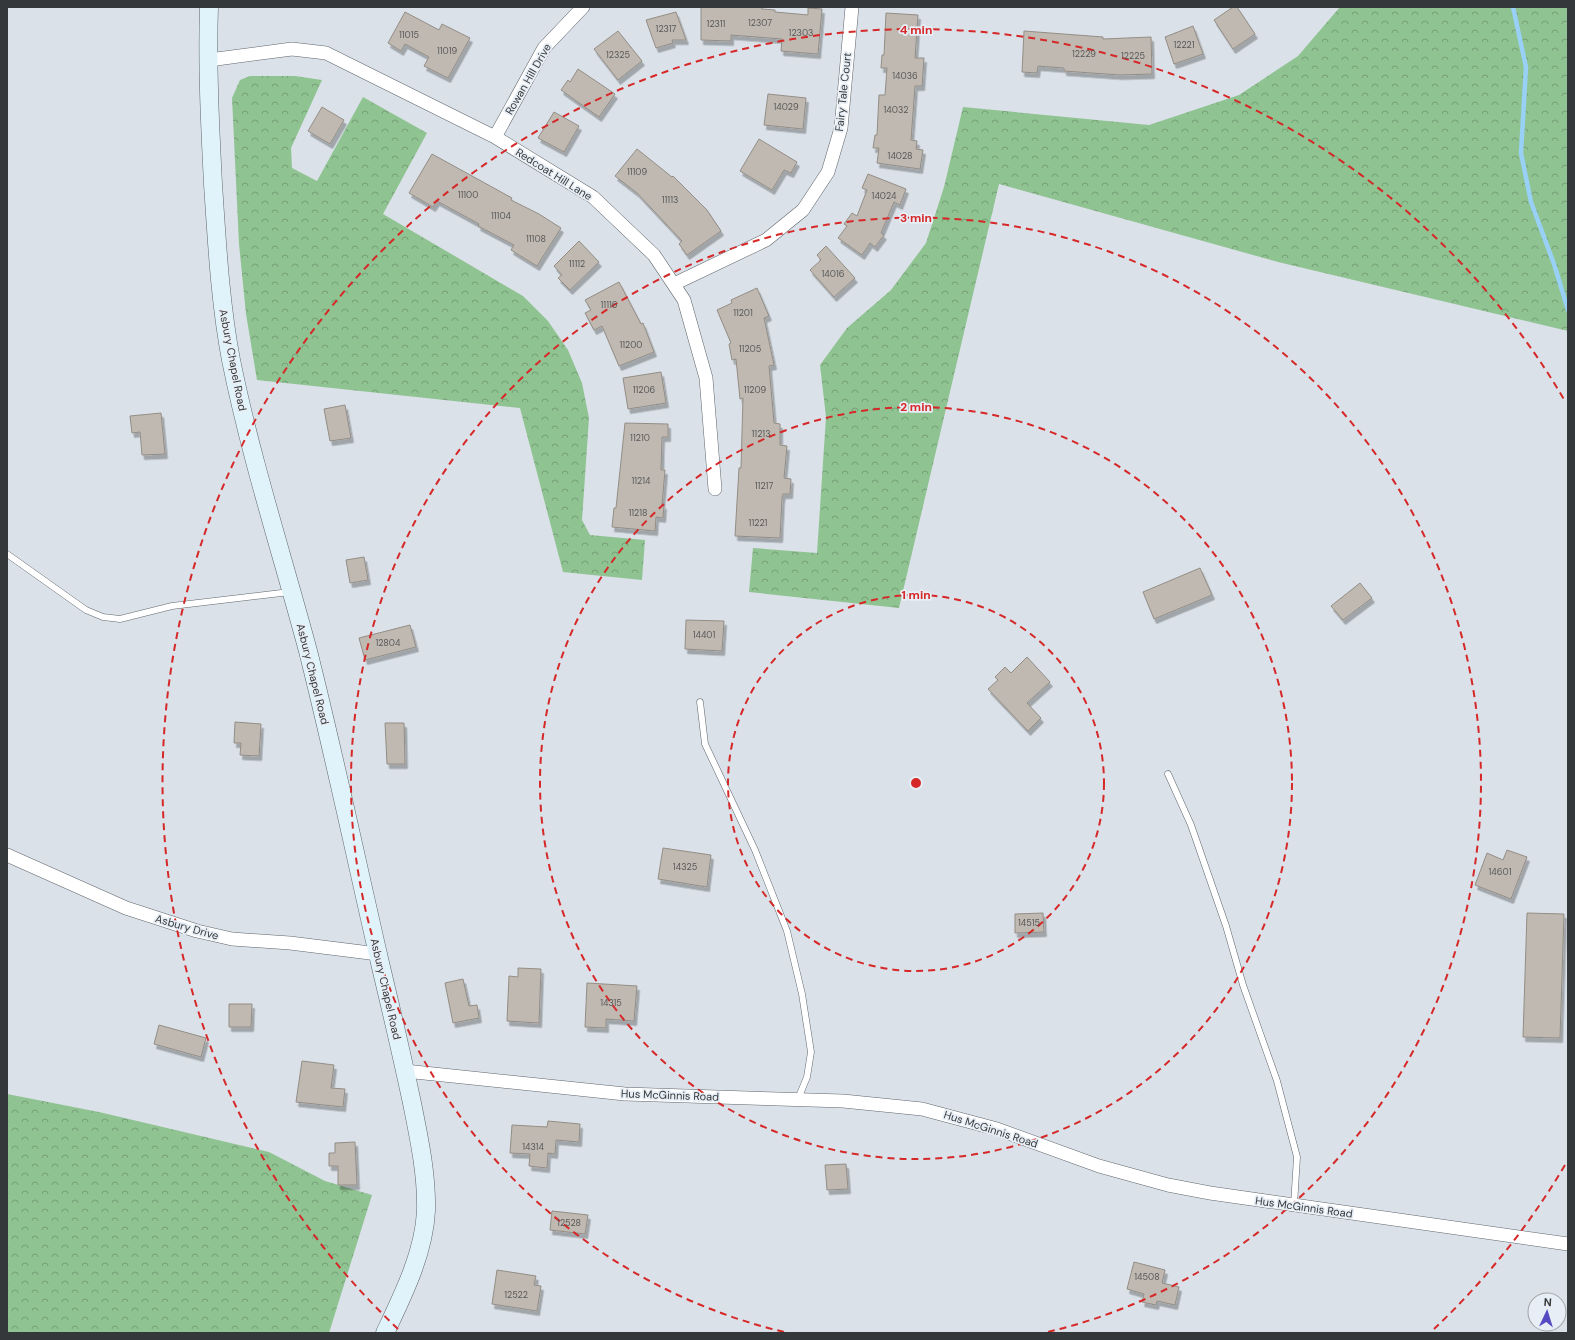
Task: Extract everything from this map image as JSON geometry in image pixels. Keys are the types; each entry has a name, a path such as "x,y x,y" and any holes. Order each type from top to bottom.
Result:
{"main road":[{"name":"Asbury Chapel Road","path":"209,7 209,60 215,214 223,311 244,421 330,742 405,1071 423,1166 426,1211 424,1228 416,1258 399,1303 385,1333"}],"street":[{"name":"Rowan Hill Drive","path":"495,137 544,48 583,7"},
{"name":"Fairy Tale Court","path":"674,284 766,240 803,210 828,172 841,128 852,7"},
{"name":"Redcoat Hill Lane","path":"209,60 292,48 326,53 495,137 593,197 654,255 684,300 706,378 715,489"},
{"name":"Asbury Drive","path":"7,855 126,908 197,931 232,939 290,943 378,954"},
{"name":"Hus McGinnis Road","path":"405,1071 625,1094 843,1101 922,1109 997,1129 1099,1166 1144,1179 1210,1193 1568,1244"}],"lane":[{"path":"7,554 86,610 103,617 120,619 172,606 291,592"},
{"path":"700,702 706,744 755,850 787,931 802,994 811,1052 807,1078 798,1099"},
{"path":"1168,774 1191,826 1226,926 1243,985 1277,1081 1297,1157 1294,1205"}],"green space":[{"path":"1340,7 1568,7 1568,331 1278,262 999,184 899,608 749,592 753,548 817,553 826,417 820,365 847,328 891,290 926,243 944,187 963,107 1149,125 1239,95 1298,56"},
{"path":"250,76 295,76 322,80 291,148 292,168 317,181 363,97 427,133 383,214 523,296 548,321 568,350 582,383 589,418 582,520 590,535 645,540 642,580 563,572 520,408 257,380 246,314 239,244 232,98 240,80"},
{"path":"7,1094 99,1112 269,1152 325,1181 372,1195 329,1333 7,1333"}],"building":[{"path":"701,7 762,7 762,9 775,10 775,12 808,15 808,8 822,9 818,54 781,51 782,39 731,35 731,41 701,40"},
{"path":"1233,7 1237,7 1255,34 1233,49 1214,20"},
{"path":"405,12 439,30 442,24 470,38 448,78 424,66 429,57 405,44 401,51 388,43"},
{"path":"676,12 686,40 672,40 673,43 656,48 646,20"},
{"path":"886,13 918,15 915,58 924,58 922,86 915,86 911,140 917,141 916,149 923,150 920,169 877,163 879,148 873,148 875,135 877,135 879,95 885,95 887,68 881,68 882,55 884,55"},
{"path":"1193,26 1203,54 1174,64 1165,37"},
{"path":"618,31 642,61 618,80 594,49"},
{"path":"1024,31 1103,37 1103,39 1151,37 1152,74 1120,75 1064,71 1064,68 1038,66 1037,73 1022,72"},
{"path":"578,69 615,94 599,117 561,90 568,80 570,82"},
{"path":"768,94 806,98 803,129 764,125"},
{"path":"322,107 344,120 330,144 308,131"},
{"path":"554,112 579,126 564,152 538,138"},
{"path":"759,139 797,162 791,173 784,170 772,190 740,171"},
{"path":"637,149 672,177 673,176 707,210 721,231 687,255 679,244 682,241 637,193 615,176"},
{"path":"432,154 512,198 511,200 539,214 561,228 537,266 511,250 514,245 478,226 479,224 437,201 433,207 409,193"},
{"path":"868,174 906,189 900,205 894,202 881,233 884,235 875,247 870,243 862,255 838,238 847,226 844,224 852,213 857,216 867,190 862,188"},
{"path":"579,241 599,262 570,290 558,278 562,275 554,266"},
{"path":"826,246 855,278 834,297 810,270 821,260 817,255"},
{"path":"619,282 641,324 643,323 654,352 619,366 602,326 594,330 585,313 591,310 585,300"},
{"path":"757,288 769,316 764,318 774,365 769,366 774,423 780,424 780,445 787,446 784,478 791,479 790,494 783,494 782,498 780,538 735,536 739,468 741,468 743,398 740,399 736,359 732,360 729,344 731,343 717,310 732,303 731,300"},
{"path":"661,372 666,403 628,409 623,378"},
{"path":"345,405 351,438 330,441 324,409"},
{"path":"161,413 165,454 142,455 140,432 132,433 130,416"},
{"path":"625,423 668,424 668,437 662,437 661,470 665,470 662,505 664,505 663,518 656,517 655,531 612,527 614,508 616,508"},
{"path":"364,557 368,580 350,583 346,560"},
{"path":"1200,568 1212,595 1154,619 1143,592"},
{"path":"1360,583 1372,598 1343,620 1331,606"},
{"path":"686,620 724,621 722,651 685,649"},
{"path":"410,625 416,647 365,660 359,638"},
{"path":"1027,657 1050,682 1027,703 1041,718 1028,731 988,689 998,680 995,677 1005,667 1011,673"},
{"path":"235,722 261,724 259,756 240,755 241,743 234,743"},
{"path":"385,723 404,723 405,764 387,764"},
{"path":"663,848 711,855 707,887 658,879"},
{"path":"1507,850 1527,857 1511,899 1475,885 1487,853 1503,860"},
{"path":"1043,913 1044,932 1015,933 1015,914"},
{"path":"1527,913 1564,914 1560,1038 1523,1037"},
{"path":"518,968 541,969 539,1023 507,1021 509,976 518,977"},
{"path":"463,979 469,1006 477,1005 479,1018 453,1023 445,983"},
{"path":"587,983 637,986 634,1021 606,1019 606,1028 585,1027"},
{"path":"229,1004 252,1004 251,1027 229,1027"},
{"path":"159,1025 206,1038 201,1057 154,1044"},
{"path":"302,1061 334,1065 331,1088 345,1089 343,1107 296,1102"},
{"path":"548,1121 580,1124 579,1142 556,1140 555,1154 548,1153 547,1168 529,1166 530,1154 510,1153 512,1125 547,1127"},
{"path":"355,1142 357,1185 338,1185 338,1166 329,1166 329,1153 335,1153 335,1143"},
{"path":"846,1164 848,1189 827,1190 825,1165"},
{"path":"552,1211 588,1215 585,1234 550,1230"},
{"path":"1134,1262 1165,1270 1162,1283 1179,1287 1175,1305 1157,1301 1156,1305 1142,1302 1144,1294 1127,1289"},
{"path":"497,1270 536,1276 534,1285 541,1286 537,1311 492,1304"}],"waterway":[{"path":"1513,7 1526,67 1521,153 1531,202 1554,264 1568,310"}]}
